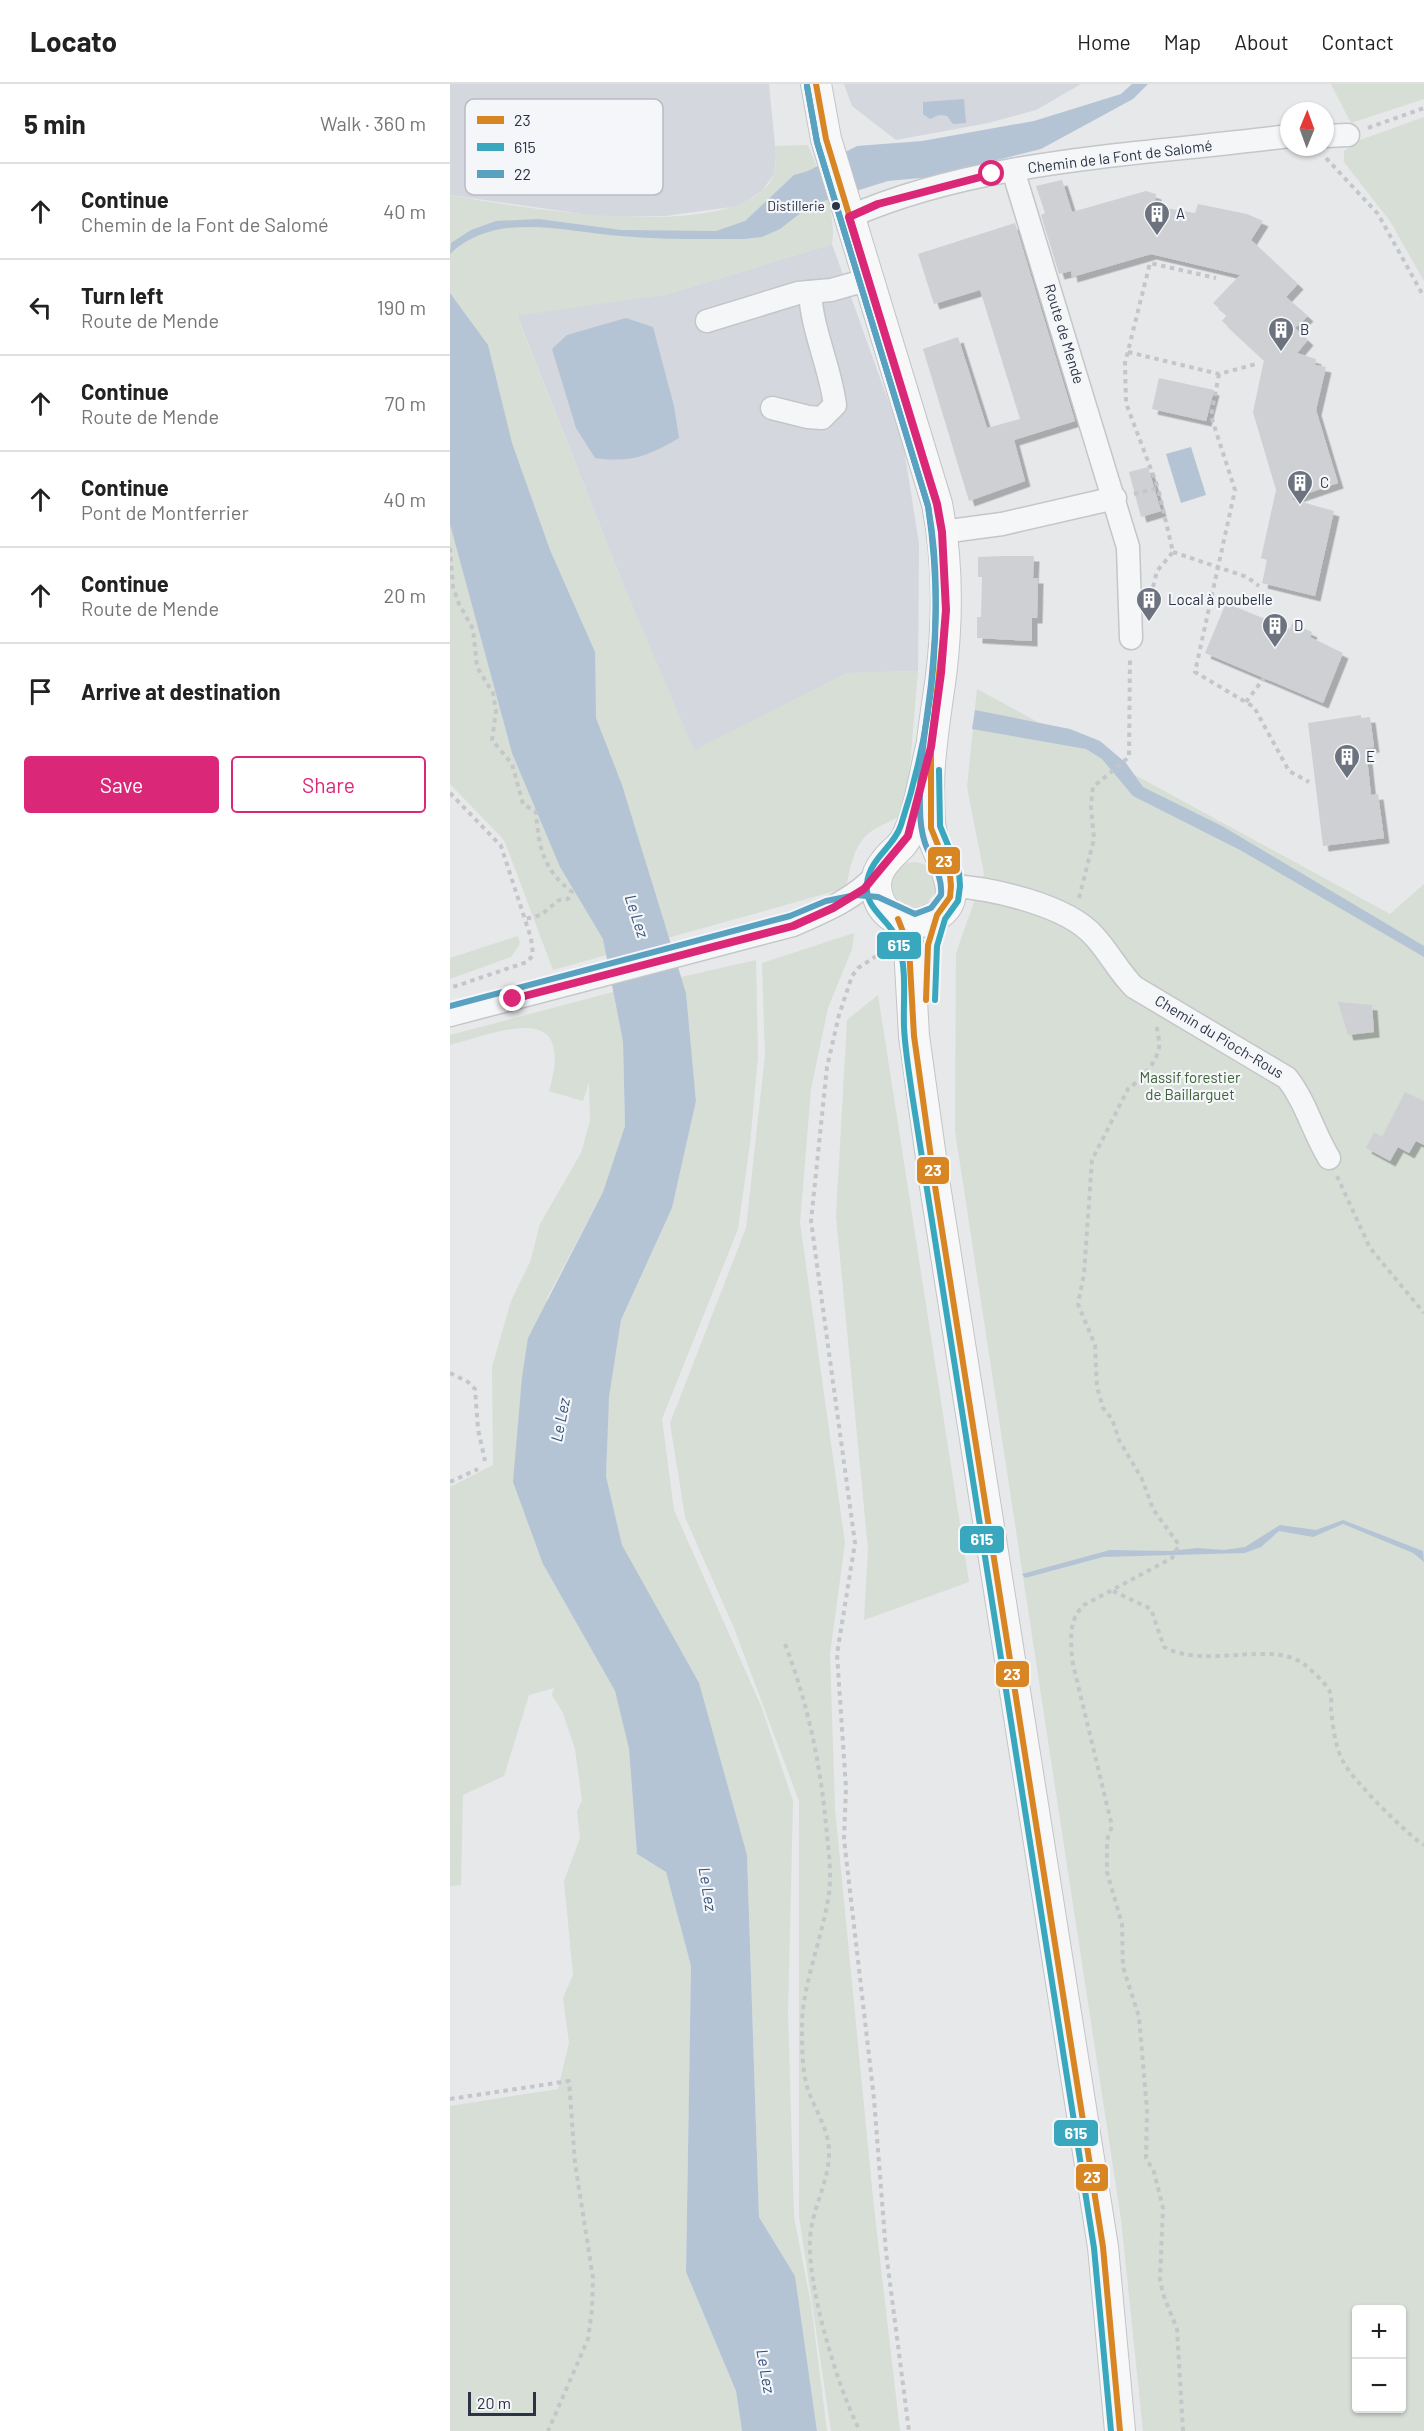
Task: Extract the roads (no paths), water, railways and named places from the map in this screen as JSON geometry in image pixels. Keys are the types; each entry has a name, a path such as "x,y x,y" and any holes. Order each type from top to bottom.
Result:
{"main road":[{"path":"816,84 826,139 937,504 942,532 946,610 931,747 931,828 949,876 945,907 937,915 918,923 890,912"},
{"path":"931,747 908,836 886,863 877,897 890,912 909,947 914,1036 929,1144 1103,2247 1120,2431"},
{"path":"929,1144 924,1054 928,945 937,915"}],"street":[{"path":"1334,140 1348,135"},
{"name":"Chemin de la Font de Salomé","path":"849,217 878,204 1013,171 1280,137"},
{"name":"Route de Mende","path":"1013,171 1125,496 1131,639"},
{"path":"707,321 810,292 831,290 870,279"},
{"path":"772,408 822,418 835,405 832,380 811,315 810,292"},
{"path":"942,532 1002,524 1125,496"},
{"path":"450,1015 793,926 833,908 864,889 886,863"},
{"name":"Chemin du Pioch-Rous","path":"949,876 984,889 1016,897 1079,922 1093,934 1128,981 1287,1078 1300,1095 1317,1138 1329,1158"},
{"path":"833,908 858,904 890,912"}],"water":[{"path":"1132,84 1148,84 1133,99 1041,149 931,177 888,181 811,205 780,229 762,237 744,239 652,238 554,228 510,228 488,232 468,240 450,254 451,243 471,230 496,221 539,219 621,230 716,231 745,221 794,175 808,171 857,146 922,141 1034,121 1121,94"},
{"path":"964,99 966,123 953,124 947,116 939,115 930,119 923,114 923,102"},
{"name":"Le Lez","path":"450,293 488,345 512,443 550,550 595,652 596,718 622,785 686,993 696,1101 672,1208 621,1320 609,1397 606,1476 622,1545 699,1683 747,1855 759,2217 795,2276 817,2431 742,2431 736,2391 686,2272 691,1966 666,1872 637,1854 629,1749 615,1691 543,1564 513,1482 522,1377 528,1338 603,1192 625,1126 623,1042 603,939 560,867 512,753 450,524"},
{"path":"626,318 653,327 674,406 679,438 639,457 619,460 595,458 576,428 552,349 567,335"},
{"path":"1191,447 1206,495 1181,503 1166,454"},
{"path":"975,710 1070,729 1100,741 1126,763 1143,787 1222,826 1424,946 1424,957 1240,850 1133,796 1102,759 1086,749 972,729"},
{"path":"1343,1520 1423,1551 1424,1562 1413,1553 1343,1524 1313,1537 1279,1531 1261,1547 1245,1553 1103,1557 1025,1578 1022,1574 1110,1550 1170,1551 1197,1548 1224,1550 1245,1547 1280,1525 1316,1530"}],"place":[{"name":"Distillerie","path":"836,206"},
{"name":"A","path":"1157,237"},
{"name":"B","path":"1281,353"},
{"name":"C","path":"1300,506"},
{"name":"Local à poubelle","path":"1149,623"},
{"name":"D","path":"1275,649"},
{"name":"E","path":"1347,780"}],"park label":[{"name":"Massif forestier de Baillarguet","path":"1190,1086"}]}
